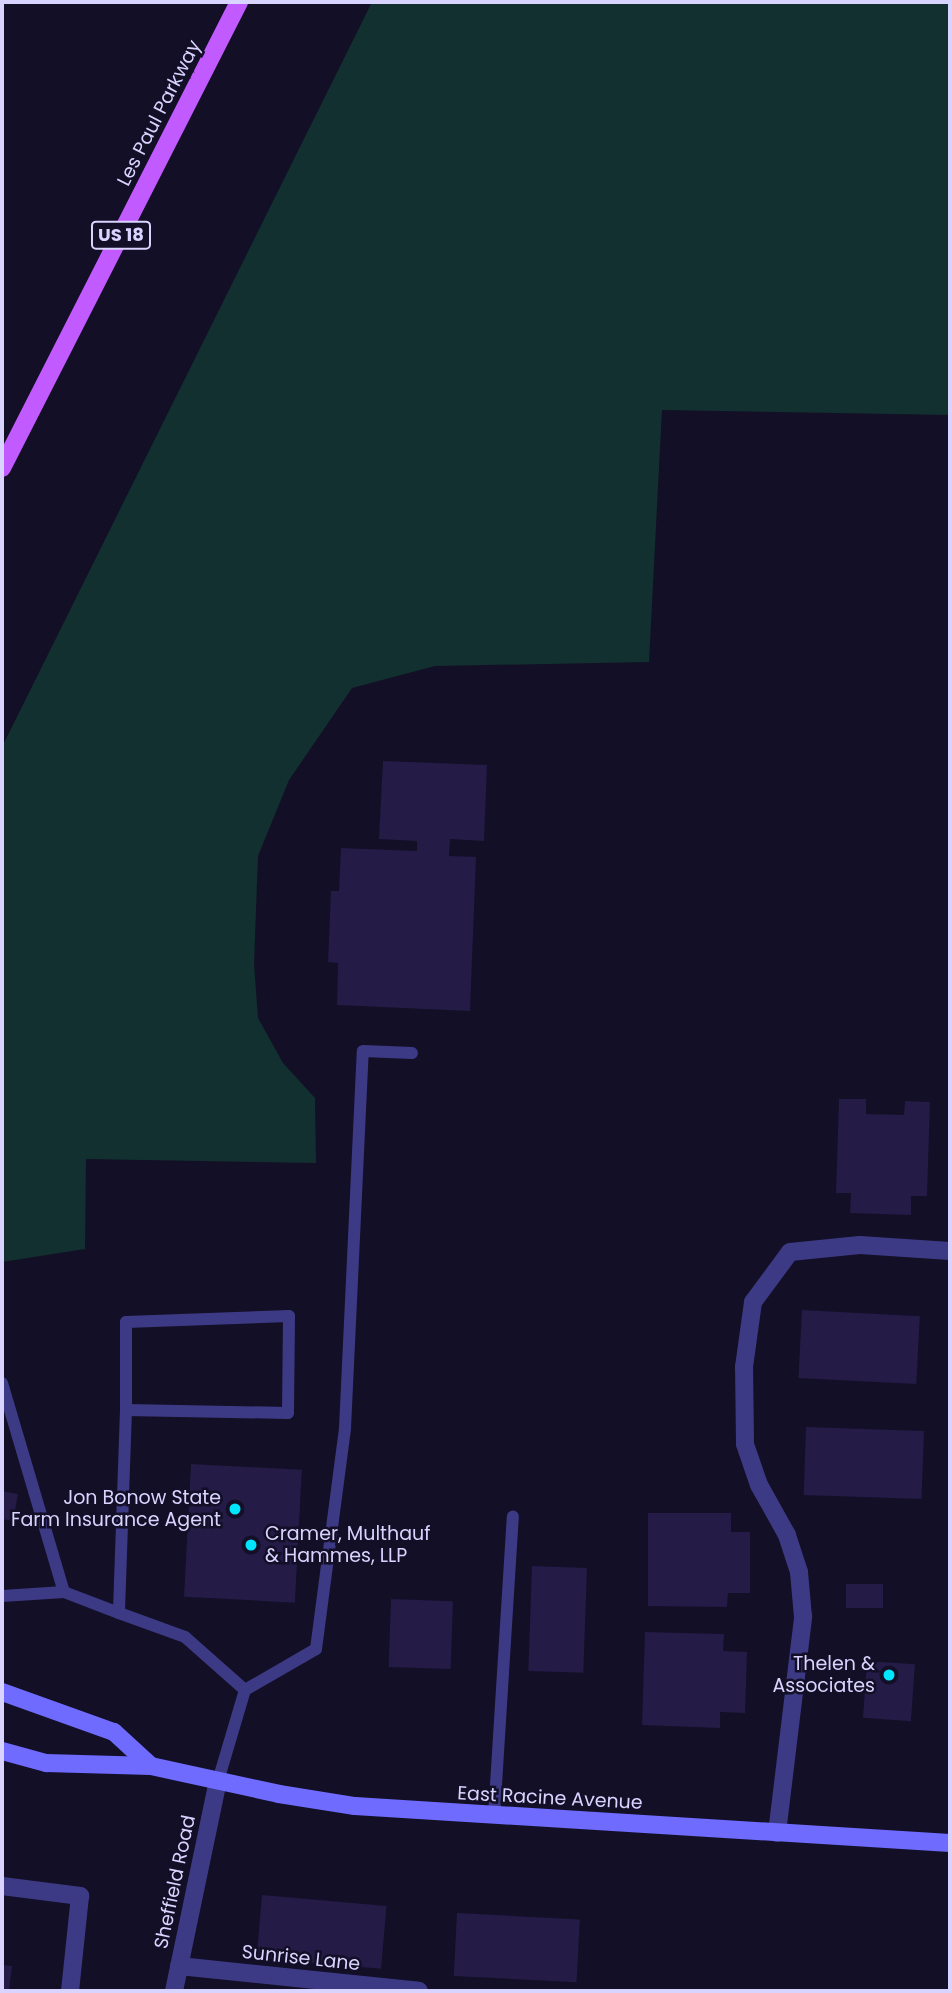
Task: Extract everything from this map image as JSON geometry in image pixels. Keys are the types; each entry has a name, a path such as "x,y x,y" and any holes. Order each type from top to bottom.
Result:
{"main road":[{"name":"Les Paul Parkway","path":"2,468 239,2"},
{"name":"East Racine Avenue","path":"2,1692 114,1732 151,1766"},
{"name":"East Racine Avenue","path":"2,1751 46,1763 151,1766 355,1806 950,1843"}],"street":[{"path":"777,1833 803,1617 799,1572 787,1535 759,1485 745,1444 744,1367 753,1303 790,1252 860,1245 950,1251"},
{"name":"Sheffield Road","path":"174,1991 218,1781"},
{"path":"2,1886 80,1896 70,1991"},
{"name":"Sunrise Lane","path":"179,1966 419,1991"}],"lane":[{"path":"218,1781 245,1690 316,1649 345,1427 363,1051 412,1053"},
{"path":"119,1613 126,1410 126,1322 289,1316 288,1413 126,1410"},
{"path":"2,1383 64,1592"},
{"path":"494,1816 513,1517"},
{"path":"2,1597 64,1592 185,1637 245,1690"}],"green space":[{"path":"372,2 950,2 950,415 662,410 649,662 435,666 352,688 289,780 258,856 254,964 258,1018 283,1063 315,1098 316,1163 86,1159 85,1249 2,1262 2,747"}],"building":[{"path":"383,761 487,765 484,841 450,839 449,856 476,857 470,1011 337,1005 338,963 328,962 331,891 339,891 341,848 417,851 417,841 379,839"},
{"path":"839,1099 866,1099 866,1114 904,1115 905,1101 930,1102 927,1196 911,1196 911,1215 850,1213 851,1193 836,1193"},
{"path":"802,1310 920,1316 916,1384 798,1378"},
{"path":"806,1427 924,1431 922,1499 804,1495"},
{"path":"191,1464 302,1470 295,1603 184,1597"},
{"path":"2,1491 18,1494 13,1521 2,1519"},
{"path":"648,1513 731,1513 731,1532 750,1532 750,1593 728,1593 727,1607 648,1606"},
{"path":"532,1566 587,1568 583,1673 528,1671"},
{"path":"846,1584 883,1584 883,1608 846,1608"},
{"path":"391,1599 453,1601 451,1669 389,1667"},
{"path":"645,1632 724,1634 723,1651 747,1652 745,1713 720,1712 720,1728 642,1725"},
{"path":"867,1661 915,1664 911,1721 863,1718"},
{"path":"262,1895 387,1906 381,1969 257,1958"},
{"path":"457,1913 580,1919 577,1982 454,1976"},
{"path":"2,1965 12,1966 9,1991 2,1991"}],"place":[{"name":"Jon Bonow State Farm Insurance Agent","path":"235,1509"},
{"name":"Cramer, Multhauf & Hammes, LLP","path":"251,1545"},
{"name":"Thelen & Associates","path":"889,1675"}]}
